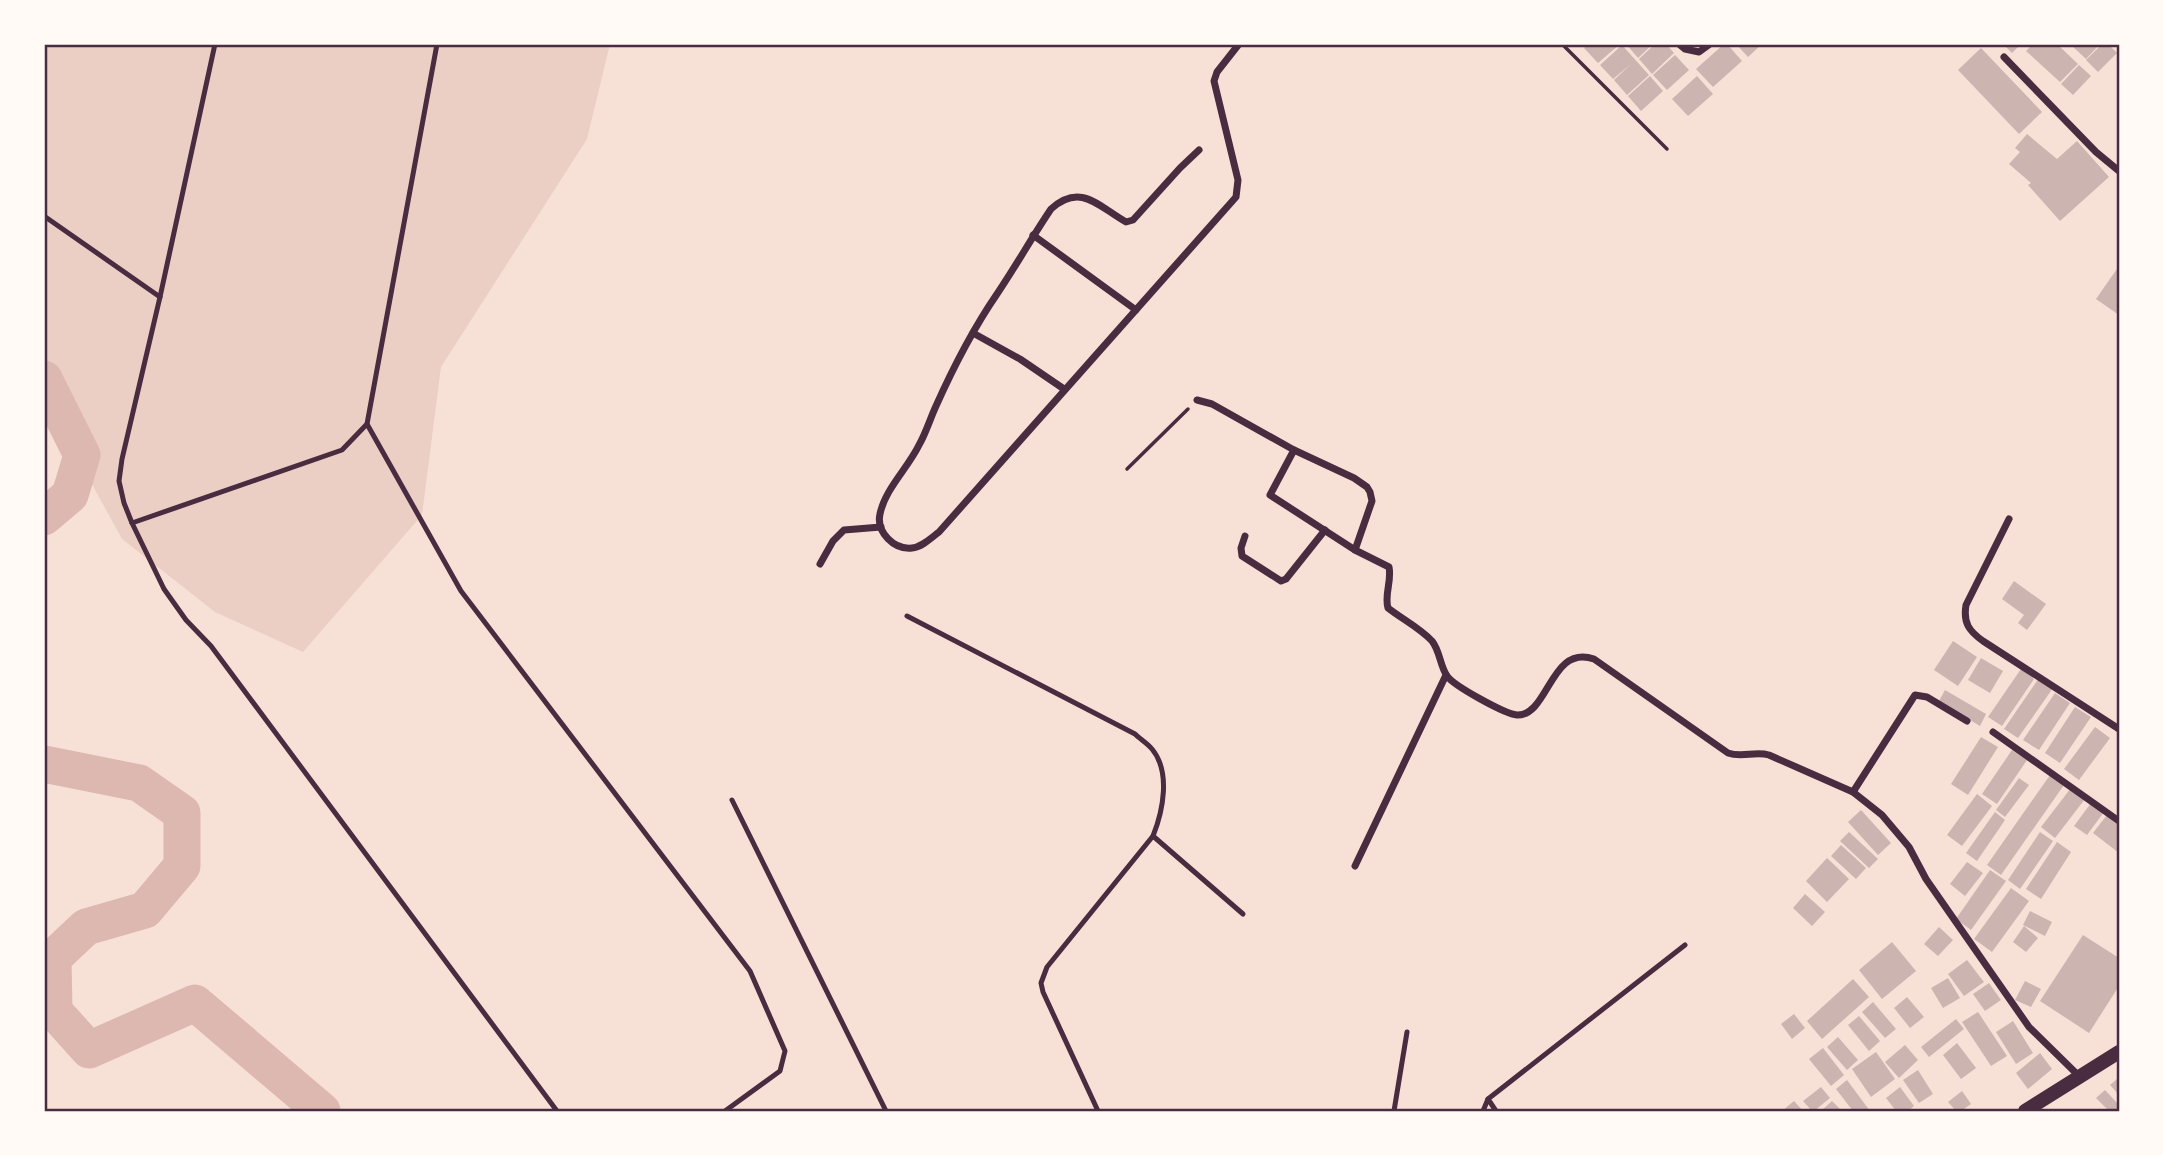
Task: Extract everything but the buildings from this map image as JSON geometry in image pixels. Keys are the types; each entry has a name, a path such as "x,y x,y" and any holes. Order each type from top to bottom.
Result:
{"main road":[{"path":"2025,1111 2119,1052"}],"street":[{"path":"1199,150 1133,220 1126,222 1103,205 1072,196 1051,209 981,317 937,404 919,447 885,500 879,515 881,527 889,540 912,548 939,532 1236,197 1238,180 1214,81 1217,72 1239,44"},
{"path":"1679,44 1685,49 1699,52 1710,44"},
{"path":"2004,57 2096,152 2119,171"},
{"path":"1033,235 1136,310"},
{"path":"973,333 1020,359 1064,389"},
{"path":"1197,400 1212,404 1294,450 1354,478 1370,492 1372,501 1355,550"},
{"path":"1294,450 1269,495 1355,550 1389,567 1391,573 1386,601 1388,608 1431,640 1449,679 1500,710 1523,715 1535,705 1569,660 1588,657 1728,753 1735,756 1762,753 1769,755 1853,792 1894,828 1909,847 1926,879 2029,1027 2080,1078"},
{"path":"2009,519 1966,605 1965,617 1970,631 2119,729"},
{"path":"821,564 834,541 844,530 881,527"},
{"path":"1245,536 1241,548 1242,556 1281,582 1325,530"},
{"path":"1355,866 1446,675"},
{"path":"1853,792 1914,695 1927,697 1967,721"},
{"path":"1993,732 2119,821"}],"lane":[{"path":"215,44 122,459 119,481 124,503 164,589 186,620 211,646 557,1111"},
{"path":"132,523 342,450 367,424 437,44"},
{"path":"44,216 160,297"},
{"path":"367,424 461,592 750,971 785,1051 780,1071 725,1111"},
{"path":"907,616 1135,734 1152,748 1161,763 1164,785 1153,836 1047,967 1041,983 1098,1111"},
{"path":"732,800 886,1111"},
{"path":"1153,836 1243,914"},
{"path":"1483,1111 1488,1099 1685,945"},
{"path":"1394,1111 1407,1032"},
{"path":"1488,1099 1496,1111"}],"path":[{"path":"1562,44 1667,149"},
{"path":"1127,469 1197,400"}],"shaded area":[{"path":"44,44 610,44 587,139 441,367 422,515 303,652 215,612 122,539 44,397"}],"waterway":[{"path":"44,379 82,455 70,495 44,517"},
{"path":"44,764 139,783 182,813 182,866 145,910 86,927 53,958 54,1011 89,1050 195,1003 322,1111"}]}
